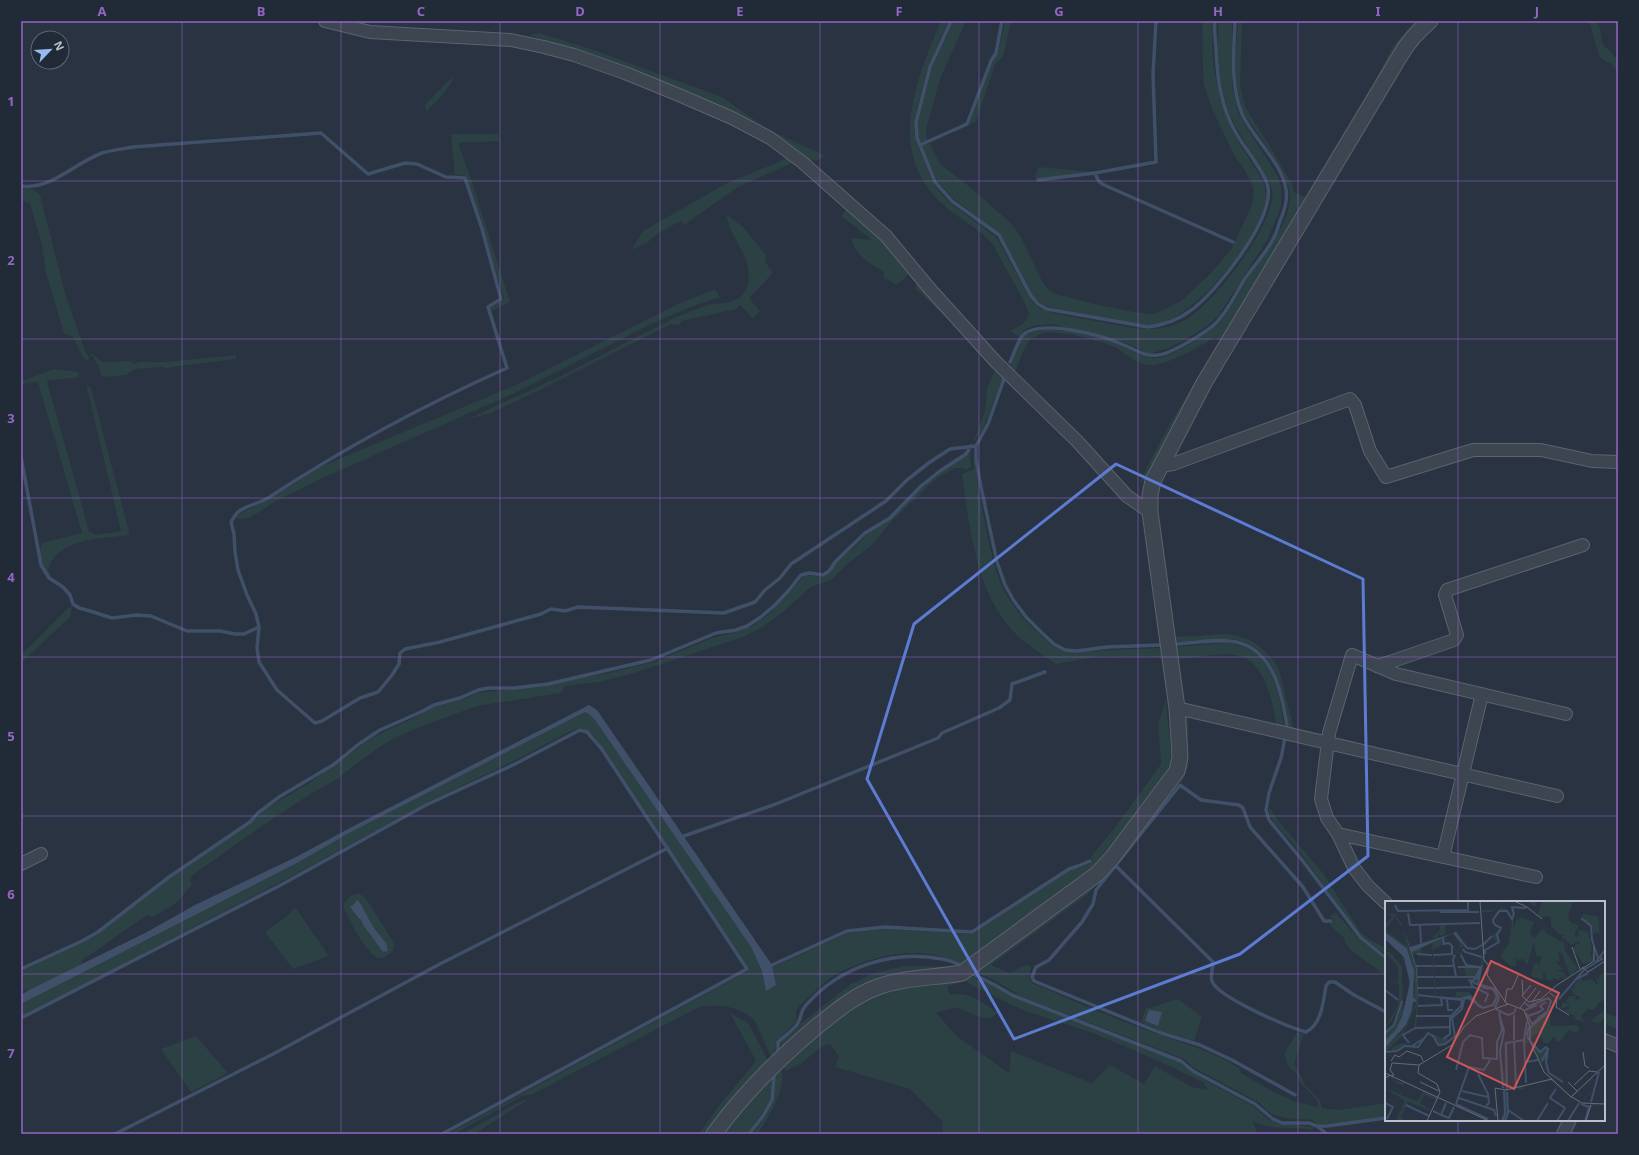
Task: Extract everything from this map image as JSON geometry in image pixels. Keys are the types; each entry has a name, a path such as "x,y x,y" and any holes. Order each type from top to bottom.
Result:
{"street":[{"path":"325,21 370,32 511,40 544,47 588,60 672,92 732,118 770,138 808,167 886,236 930,289 996,362 1077,441 1127,496 1150,512"},
{"path":"714,1134 756,1082 841,1006 858,995 890,983 908,979 962,973 1097,874 1112,858 1169,784 1177,771 1180,757 1178,708 1150,512 1150,496 1153,481 1204,383 1403,50 1419,30 1430,21"},
{"path":"1160,466 1174,464 1350,399 1355,405 1370,451 1386,477 1473,450 1541,450 1592,461 1618,462"},
{"path":"1376,666 1454,640 1457,635 1445,595 1446,590 1583,545"},
{"path":"1385,902 1368,886 1354,868 1338,834 1327,818 1321,799 1327,742 1352,655 1396,674 1566,714"},
{"path":"1443,857 1482,694"},
{"path":"1178,708 1557,796"},
{"path":"1338,834 1536,877"},
{"path":"21,864 41,854"},
{"path":"1605,1040 1618,1046"},
{"path":"1563,1134 1570,1121"}],"highlighted area":[{"path":"1116,464 1363,579 1368,856 1240,954 1014,1039 867,779 914,624"}],"green space":[{"path":"941,21 948,21 927,70 917,108 914,128 915,139 934,185 948,201 997,238 1029,297 1038,307 1063,315 1131,327 1156,329 1174,325 1183,321 1195,313 1209,300 1240,263 1254,242 1271,204 1271,186 1230,116 1222,90 1218,47 1219,21 1232,21 1232,85 1238,112 1278,176 1281,186 1281,207 1268,239 1219,315 1206,327 1169,348 1149,354 1127,343 1052,324 1033,326 1024,330 1019,337 1010,331 1023,324 1029,314 1020,293 995,248 981,233 947,208 928,188 916,166 911,142 911,118 915,94 922,69"},
{"path":"953,21 966,21 940,79 927,126 926,134 928,140 920,143 917,130 921,99 933,64"},
{"path":"1005,21 1011,21 1003,57 995,64 976,122 968,126 992,63 998,53"},
{"path":"1202,21 1213,21 1212,35 1216,79 1228,121 1234,134 1265,186 1266,198 1261,215 1252,234 1239,255 1223,275 1187,309 1169,320 1153,325 1140,325 1044,305 1031,295 1014,260 998,233 952,197 937,181 921,146 930,143 940,164 966,184 1012,224 1021,237 1042,281 1048,289 1056,294 1099,305 1134,312 1152,314 1157,313 1181,301 1211,273 1232,248 1252,205 1254,193 1252,184 1234,155 1213,111 1204,85"},
{"path":"1238,21 1242,21 1240,86 1245,107 1292,184 1294,192 1306,198 1374,83 1393,46 1415,21 1424,21 1170,429 1148,479 1140,482 1168,427 1220,340 1214,337 1173,360 1155,365 1148,365 1131,358 1116,348 1102,342 1052,332 1032,338 1025,348 1014,374 1009,369 1015,352 1024,337 1031,332 1042,330 1056,330 1085,334 1120,345 1146,357 1162,357 1184,348 1214,327 1219,323 1235,301 1248,278 1277,236 1283,224 1290,200 1289,189 1282,171 1244,114 1240,103 1236,80"},
{"path":"1589,21 1597,21 1602,43 1618,60 1618,73 1611,63 1606,62 1599,56"},
{"path":"539,33 591,49 722,97 769,130 824,155 817,160 807,160 773,136 730,110 596,57 529,35"},
{"path":"455,74 447,90 426,112 425,105"},
{"path":"451,134 497,134 501,141 458,143 510,302 492,311 508,368 490,308 504,299 466,176 455,175"},
{"path":"790,157 796,161 738,187 684,225 681,221 658,233 648,242 631,250 643,231 725,184"},
{"path":"1038,167 1094,172 1035,179"},
{"path":"805,168 886,240 995,363 992,368 955,326 916,289 916,282 908,275 897,285 884,278 884,272 868,262 860,254 851,238 872,240 841,216 847,209 816,180 801,169"},
{"path":"21,187 32,189 40,195 65,293 85,351 90,359 86,360 82,356 73,337 64,333 46,273 42,245 30,203 21,201"},
{"path":"726,214 743,227 766,255 765,261 773,273 749,298 760,311 753,319 740,305 736,309 682,321 679,325 671,324 491,413 466,420 561,376 676,317 707,305 731,302 741,297 746,290 749,281 748,268 746,259 730,228"},
{"path":"715,289 720,297 688,308 651,324 517,392 325,477 276,501 250,518 236,518 240,513 267,501 320,467 516,385 678,304"},
{"path":"89,352 103,362 130,361 135,364 139,362 164,362 236,355 236,359 172,367 167,369 163,367 136,369 126,375 102,377 98,365"},
{"path":"997,365 1005,373 982,431 973,443 985,411 987,388"},
{"path":"55,369 78,372 79,377 47,381 89,531 96,535 121,531 86,384 91,388 130,535 95,539 71,545 54,559 48,569 52,578 46,571 42,562 40,552 42,543 82,533 38,382 21,384 21,381"},
{"path":"970,451 971,467 966,470 962,468 955,468 937,478 892,521 870,547 846,565 831,580 811,587 784,611 764,626 743,637 631,674 600,682 565,686 561,693 477,706 417,728 389,741 336,780 312,793 259,828 190,877 192,885 175,904 153,917 147,915 81,961 81,965 29,990 21,991 21,971 95,936 169,879 253,821 267,808 309,783 372,738 436,706 461,700 476,693 525,688 608,673 654,662 712,638 739,631 754,625 768,615 805,575 823,577 826,575 843,556 855,547 868,533 888,521 906,505 919,489"},
{"path":"973,456 988,538 997,573 1005,593 1028,623 1047,640 1065,652 1161,648 1161,657 1100,656 1056,664 1021,639 1006,623 994,604 985,584 972,540 962,474 974,469"},
{"path":"72,607 70,617 21,663 21,655 68,608"},
{"path":"1225,634 1242,637 1249,640 1269,655 1279,669 1294,730 1289,728 1280,684 1267,659 1257,649 1245,642 1229,639 1174,643 1174,637"},
{"path":"1225,643 1241,646 1253,652 1263,661 1276,685 1280,699 1284,728 1276,724 1269,693 1260,672 1245,658 1234,655 1220,655 1175,659 1175,647"},
{"path":"1166,700 1171,754 1170,764 1165,776 1156,791 1095,868 965,965 939,956 914,953 901,954 862,963 835,975 817,989 796,1010 796,1022 776,1041 775,1059 773,1061 755,1021 749,1016 729,1007 699,1007 533,1094 522,1096 454,1134 448,1134 748,971 749,969 600,744 593,735 582,728 573,730 512,762 426,803 294,875 21,1017 21,1004 299,862 349,833 585,712 595,720 751,947 762,971 766,990 776,985 773,967 848,933 885,929 973,934 1071,869 1086,865 1093,860 1090,858 1117,825 1161,764 1158,724"},
{"path":"1180,714 1188,715 1188,768 1182,782 1179,782 1114,866 1088,894 991,965 1009,973 1025,965 1031,966 1029,979 1032,983 1128,1023 1211,1053 1230,1062 1239,1068 1241,1073 1270,1090 1296,1102 1318,1107 1317,1100 1300,1083 1297,1074 1288,1066 1284,1054 1297,1032 1304,1034 1294,1064 1303,1080 1303,1083 1320,1100 1322,1108 1338,1110 1385,1103 1385,1116 1352,1122 1317,1124 1312,1120 1283,1118 1277,1116 1265,1109 1260,1103 1194,1068 1184,1059 1020,996 996,981 974,971 1087,889 1177,777"},
{"path":"1269,807 1277,819 1323,873 1361,933 1385,947 1385,953 1364,939 1351,924 1307,861 1272,820"},
{"path":"358,893 365,897 394,943 393,951 387,956 379,958 374,956 363,944 343,905 350,896","holes":["359,901 374,928 386,943 383,952 350,907"]},
{"path":"295,907 329,956 293,969 265,932 287,916"},
{"path":"1336,913 1361,941 1385,959 1385,975 1352,951 1345,943 1344,938 1329,924 1334,921 1330,916"},
{"path":"904,966 953,967 910,972 781,1052 781,1042 800,1024 851,984 874,973"},
{"path":"967,973 995,986 1010,996 1180,1062 1191,1071 1253,1106 1268,1119 1277,1123 1314,1127 1312,1130 1275,1127 1253,1121 1257,1134 943,1134 942,1121 910,1089 835,1067 839,1056 830,1044 822,1046 802,1063 786,1071 781,1061 861,997","holes":["965,980 971,985 1025,1011 1090,1032 1150,1057 1203,1082 1208,1090 1192,1087 1155,1066 1144,1084 1110,1065 1092,1083 1011,1051 1009,1073 958,1037 936,1013 955,1008 987,1018 991,1018 998,1013 976,998 963,994 950,995 947,986"]},
{"path":"1178,999 1202,1017 1194,1041 1161,1031 1141,1022 1146,1008"},
{"path":"1605,1012 1618,1018 1618,1030 1605,1024"},
{"path":"730,1013 748,1023 769,1062 708,1134 699,1134 719,1106 756,1061"},
{"path":"196,1036 228,1073 191,1092 161,1049"},
{"path":"779,1065 782,1073 780,1091 772,1110 758,1134 752,1134 765,1116 773,1100 774,1081 772,1083 770,1100 747,1134 720,1134"},
{"path":"523,1100 528,1100 474,1134 462,1134"}],"water":[{"path":"589,705 597,710 772,965 776,985 766,991 762,971 751,947 595,720 585,712 349,833 299,862 21,1004 21,995 29,990 147,932 195,905 296,857"},
{"path":"356,900 359,901 374,928 386,943 388,951 383,952 350,907"},
{"path":"1149,1010 1162,1012 1158,1026 1145,1021"}],"waterway":[{"path":"951,21 930,67 916,122 917,138 935,182 952,201 999,235 1031,296 1038,304 1047,309 1148,327 1170,322 1180,317 1201,302 1214,289 1241,255 1252,237 1262,219 1267,202 1267,182 1236,133 1223,103 1217,70 1215,21"},
{"path":"920,145 967,124 991,61 996,53 1002,21"},
{"path":"1038,180 1095,173 1156,162 1153,74 1156,21"},
{"path":"1010,362 1023,335 1031,330 1043,328 1057,328 1088,333 1115,341 1149,355 1164,354 1180,347 1216,323 1228,308 1244,280 1269,246 1276,234 1284,210 1286,202 1286,189 1279,170 1247,123 1238,103 1234,80 1235,21"},
{"path":"21,186 43,184 63,175 92,157 114,150 133,147 321,133 368,174 405,163 417,164 446,177 465,178 482,229 501,299 488,307 507,368 445,397 385,428 264,500 241,510 231,522 234,534 238,570 256,614 259,627 257,648 259,662 277,690 315,723 322,721 360,698 378,692 399,664 400,653 405,649 440,642 541,614 551,609 565,611 578,607 724,613 755,602 765,590 780,578 791,564 886,501 907,480 930,462 950,449 976,446"},
{"path":"1095,173 1098,180 1102,184 1233,242"},
{"path":"1004,379 988,424 976,446 976,459 997,562 1005,585 1014,601 1027,618 1042,633 1054,644 1065,650 1077,651 1107,647 1160,645"},
{"path":"21,969 98,932 169,877 250,822 258,813 279,797 333,765 359,744 380,730 434,705 460,698 478,690 548,684 651,660 716,633 736,630 747,626 775,605 801,575 809,573 823,575 829,571 836,561 865,533 890,518 921,486 940,471 966,454 971,446"},
{"path":"21,457 41,565 49,578 63,587 70,595 73,604 79,608 112,618 137,615 151,616 187,631 220,631 244,634 259,627"},
{"path":"1177,644 1229,641 1249,647 1259,654 1268,664 1279,687 1287,726"},
{"path":"684,836 776,804 938,738 942,733 999,708 1010,700 1012,684 1045,672"},
{"path":"21,1018 279,886 426,805 515,764 580,730 587,732 601,748 747,969 442,1134"},
{"path":"1285,738 1281,758 1269,793 1266,810 1269,820 1302,860 1361,938 1385,957"},
{"path":"1295,1095 1232,1060 1200,1045 1161,1033 1034,981 1032,977 1036,967 1049,960 1082,922 1093,904 1096,890 1180,785 1201,800 1239,805 1243,808 1250,827 1303,887 1324,921 1331,921"},
{"path":"115,1134 275,1053 438,965 668,848"},
{"path":"772,965 847,931 885,927 972,932 1069,869 1090,861"},
{"path":"1116,866 1213,962 1211,974 1212,981 1217,988 1239,1003 1270,1018 1306,1032 1319,1018 1326,986 1329,982 1335,982 1354,995 1385,1011"},
{"path":"778,1052 778,1042 796,1026 803,1009 807,1004 820,991 851,971 886,959 905,957 942,959 962,966"},
{"path":"973,974 1012,995 1181,1061 1193,1071 1255,1104 1273,1119 1282,1123 1309,1123 1317,1126 1327,1126 1385,1118"},
{"path":"749,1134 763,1116 772,1100 774,1077"},
{"path":"1317,1126 1327,1134"}]}
